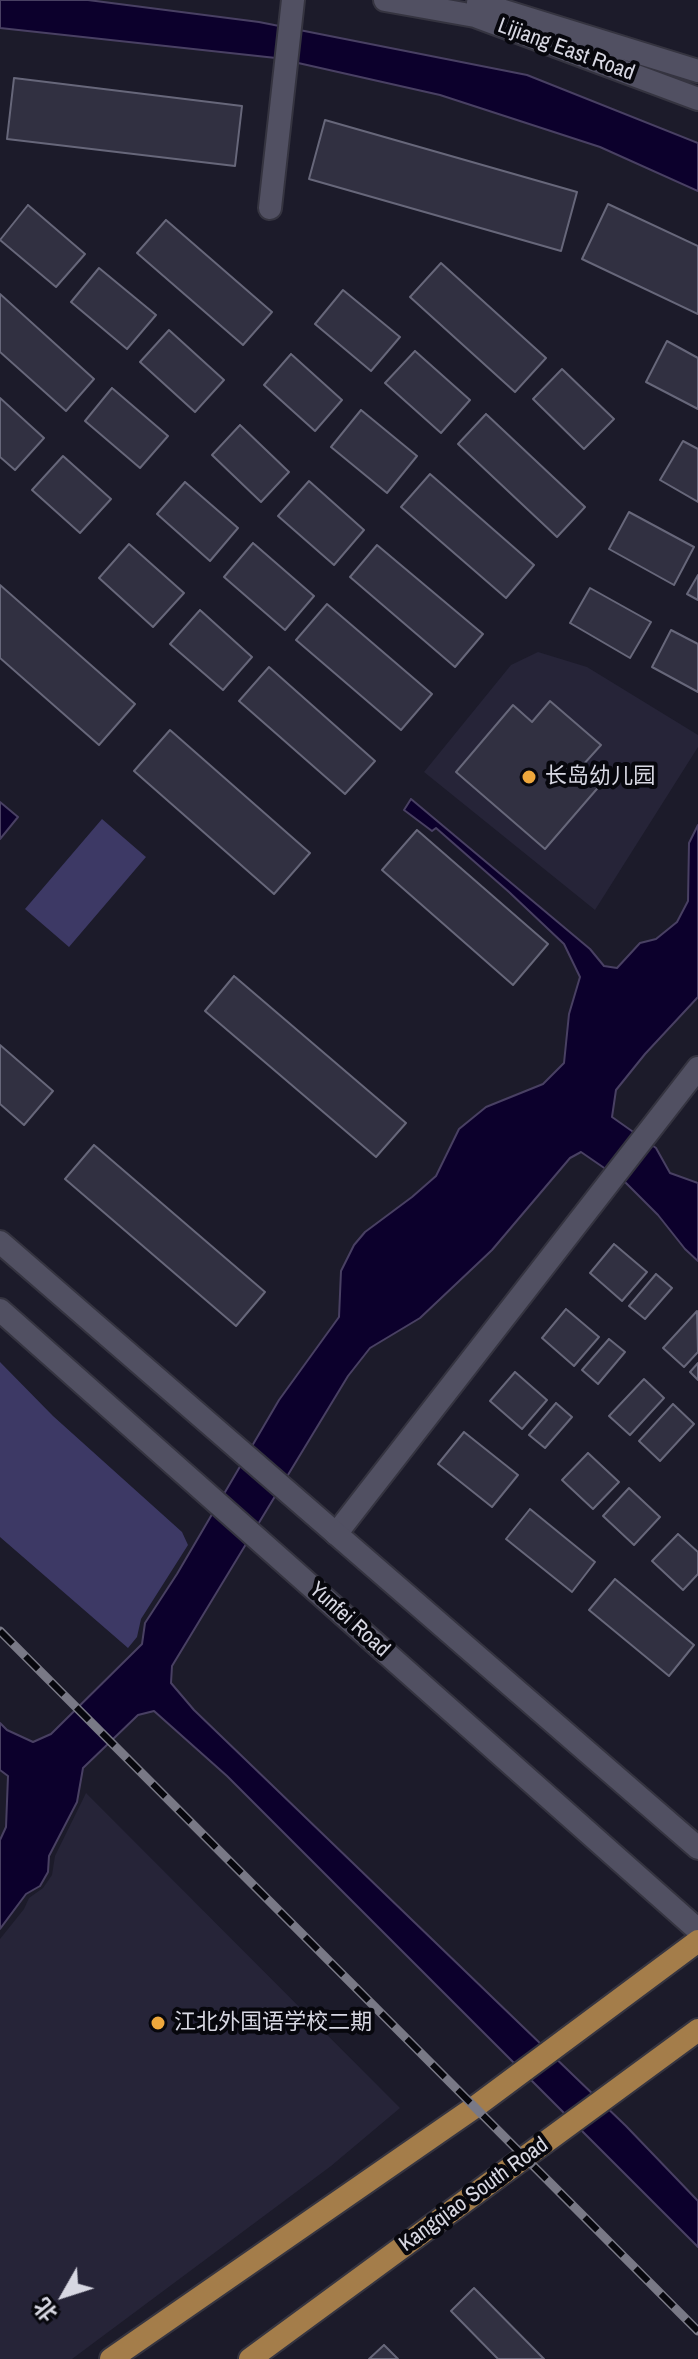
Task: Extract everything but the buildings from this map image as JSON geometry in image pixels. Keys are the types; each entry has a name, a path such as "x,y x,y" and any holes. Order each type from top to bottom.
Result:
{"main road":[{"path":"270,208 293,0"},
{"name":"Lijiang East Road","path":"385,0 475,16 698,99"},
{"name":"Lijiang East Road","path":"467,0 698,71"},
{"path":"336,1534 698,1068"},
{"path":"0,1242 698,1848"},
{"name":"Yunfei Road","path":"0,1310 698,1930"},
{"path":"111,2359 508,2082 698,1941"},
{"name":"Kangqiao South Road","path":"250,2359 698,2030"}],"shaded area":[{"path":"0,0 88,0 259,22 527,75 698,143 698,191 600,147 440,95 276,58 0,28"},
{"path":"538,652 587,667 698,735 698,747 595,910 424,772 511,665"},
{"path":"411,799 590,949 604,966 617,968 640,943 656,939 677,922 688,901 689,843 698,825 698,997 616,1090 612,1117 656,1148 670,1173 698,1183 698,1261 626,1183 581,1152 570,1158 492,1250 420,1318 370,1348 348,1376 172,1666 171,1683 194,1710 626,2126 698,2201 698,2247 227,1776 154,1711 138,1715 83,1768 77,1802 49,1856 48,1872 40,1886 26,1894 0,1929 0,1840 6,1827 8,1776 0,1770 0,1723 7,1730 33,1742 51,1734 142,1644 145,1623 279,1400 339,1317 341,1271 354,1245 365,1232 436,1176 459,1129 486,1107 543,1084 564,1063 569,1014 580,977 564,944 436,828 432,831 404,810"},
{"path":"0,802 18,817 0,839"},
{"path":"102,819 146,857 69,947 25,909"},
{"path":"0,1362 53,1416 182,1532 188,1545 141,1619 137,1637 128,1648 0,1537"},
{"name":"江北外国语学校二期","path":"86,1793 400,2108 331,2166 72,2359 0,2359 0,1939 29,1898 43,1888 52,1875 55,1856"}],"railway":[{"path":"0,1631 698,2331"}],"place":[{"name":"长岛幼儿园","path":"529,777"},
{"name":"江北外国语学校二期","path":"158,2023"}]}
